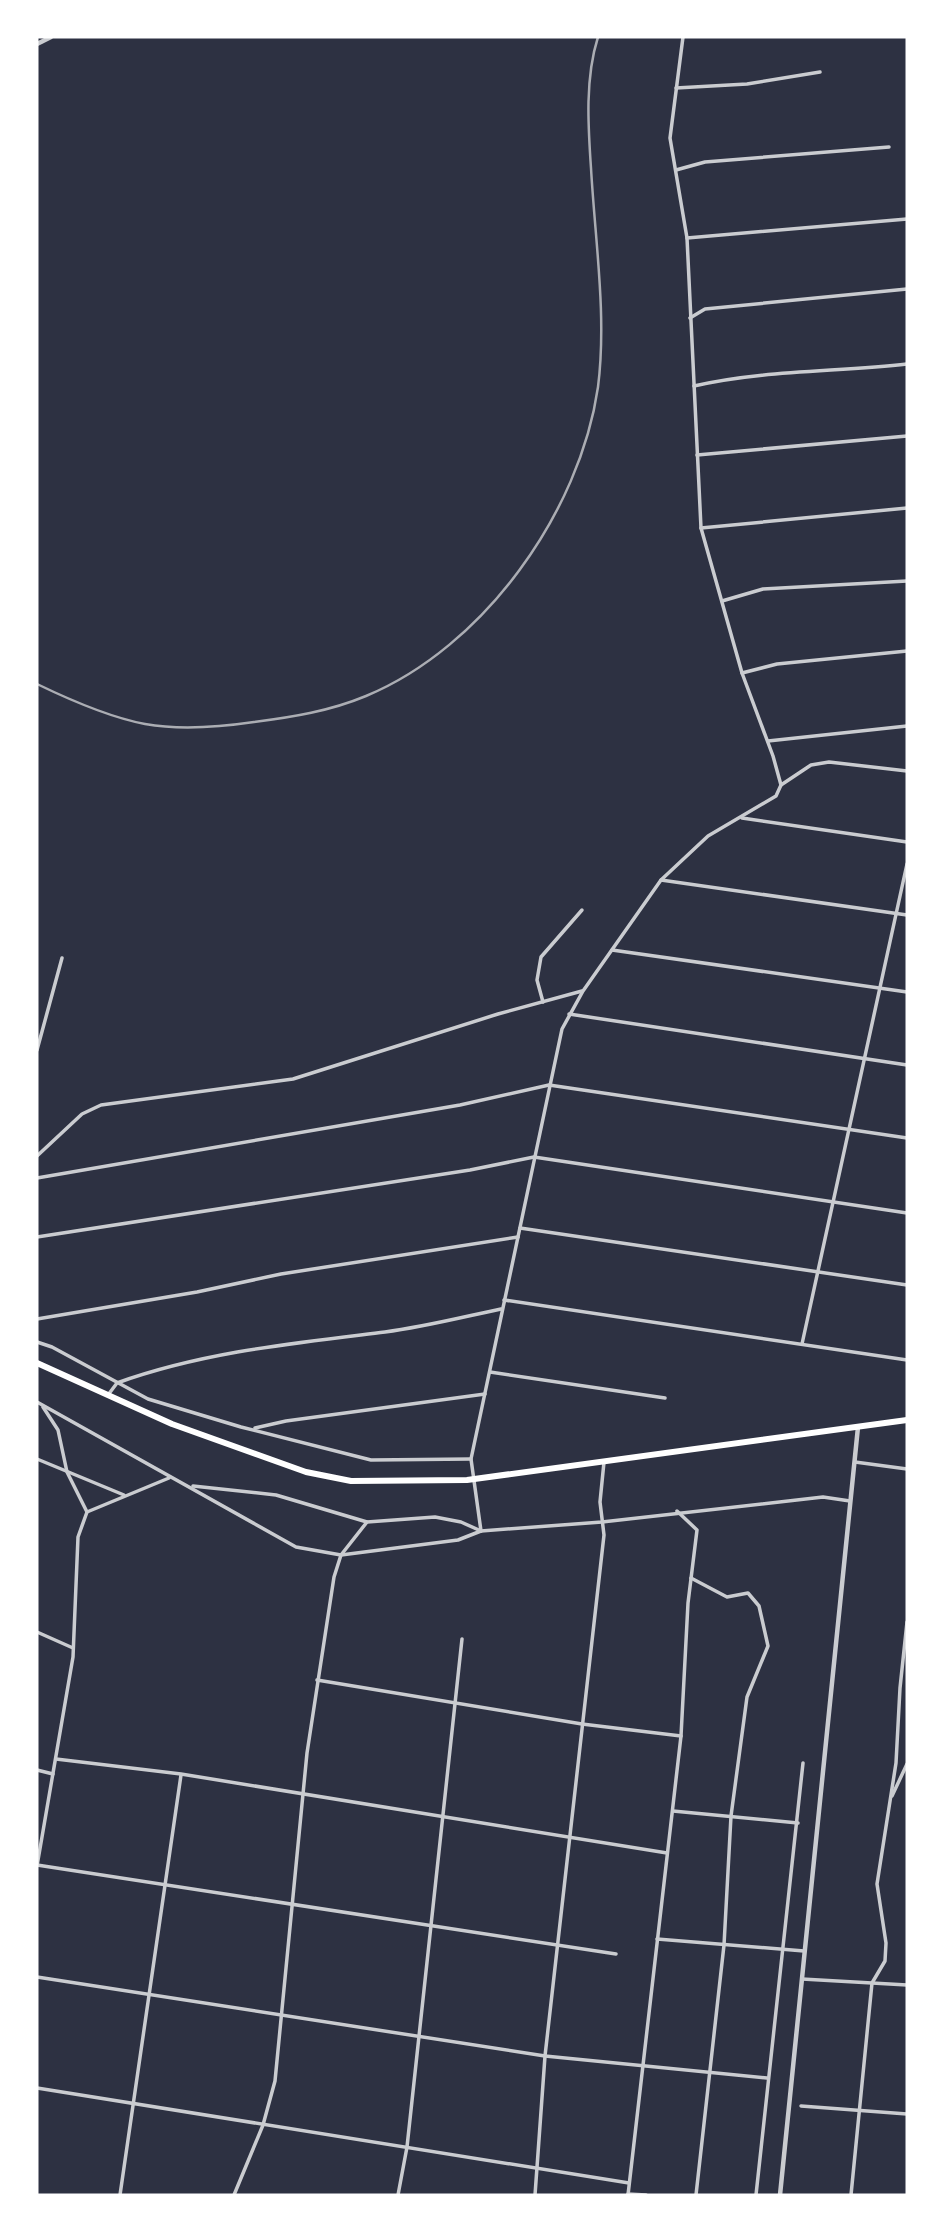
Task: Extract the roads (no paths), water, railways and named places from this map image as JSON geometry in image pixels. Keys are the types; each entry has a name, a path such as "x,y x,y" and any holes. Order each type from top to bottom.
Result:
{"main road":[{"path":"37,1363 172,1424 306,1472 351,1480 473,1479 907,1420"}],"street":[{"path":"37,44 51,37"},
{"path":"683,37 670,138 687,238 701,528 742,673 768,741 781,785"},
{"path":"676,88 747,84 804,77 820,72"},
{"path":"676,170 705,162 889,147"},
{"path":"687,238 907,219"},
{"path":"690,318 705,309 907,289"},
{"path":"694,386 756,375 907,364"},
{"path":"696,455 907,436"},
{"path":"701,528 907,508"},
{"path":"722,601 764,589 907,581"},
{"path":"742,673 777,664 907,651"},
{"path":"768,741 907,726"},
{"path":"481,1531 471,1460 549,1085 562,1029 569,1014 661,880 708,836 776,796 781,785 811,765 829,762 907,771"},
{"path":"740,818 907,842"},
{"path":"803,1344 907,864"},
{"path":"661,880 907,915"},
{"path":"543,1002 537,980 541,957 582,910"},
{"path":"612,950 907,992"},
{"path":"37,1050 62,958"},
{"path":"37,1156 82,1114 101,1105 293,1079 583,991"},
{"path":"569,1014 907,1065"},
{"path":"37,1178 460,1105 549,1085 907,1138"},
{"path":"37,1237 457,1172 534,1157 907,1213"},
{"path":"520,1228 907,1285"},
{"path":"37,1319 197,1293 281,1274 495,1238 518,1237"},
{"path":"504,1300 907,1360"},
{"path":"108,1395 117,1384 205,1358 321,1338 388,1332 502,1309"},
{"path":"37,1342 52,1347 148,1399 253,1428 371,1460 471,1460"},
{"path":"490,1372 665,1398"},
{"path":"253,1428 286,1420 485,1394"},
{"path":"38,1402 52,1417 58,1430 67,1472 87,1512"},
{"path":"38,1402 296,1547 341,1555 458,1540 481,1531 603,1522 677,1511 822,1497 849,1501"},
{"path":"780,2195 858,1427"},
{"path":"37,1459 124,1495"},
{"path":"535,2195 545,2056 604,1535 600,1502 604,1462"},
{"path":"855,1462 907,1469"},
{"path":"170,1478 87,1512 78,1537 73,1648 37,1865 164,1887 430,1924 557,1947 616,1954"},
{"path":"191,1486 276,1495 367,1522 435,1517 461,1522 481,1531"},
{"path":"646,2195 628,2195 641,2064 681,1736 691,1578 697,1530 677,1511"},
{"path":"234,2195 263,2125 275,2081 284,2017 302,1794 334,1577 341,1555 367,1522"},
{"path":"691,1578 727,1597 748,1593 759,1606 768,1646 747,1697 731,1816 724,1945 696,2195"},
{"path":"851,2195 872,1983 885,1961 886,1943 877,1884 896,1763 907,1622"},
{"path":"37,1632 73,1648"},
{"path":"398,2195 407,2147 462,1639"},
{"path":"317,1680 582,1724 681,1736"},
{"path":"900,1688 907,1688"},
{"path":"55,1759 181,1774 667,1853"},
{"path":"757,2195 767,2078 784,1950 803,1763"},
{"path":"889,1805 907,1764"},
{"path":"37,1770 53,1774"},
{"path":"120,2195 181,1774"},
{"path":"673,1811 798,1823"},
{"path":"657,1939 804,1951"},
{"path":"37,1977 545,2056 767,2078"},
{"path":"803,1979 907,1984"},
{"path":"37,2088 134,2106 629,2183"},
{"path":"801,2106 907,2114"}],"railway":[{"path":"37,684 103,712 158,726 214,726 283,718 352,701 409,674 449,645 487,610 520,570 548,527 571,481 588,434 598,387 601,305 588,118 589,85 598,37"}]}
